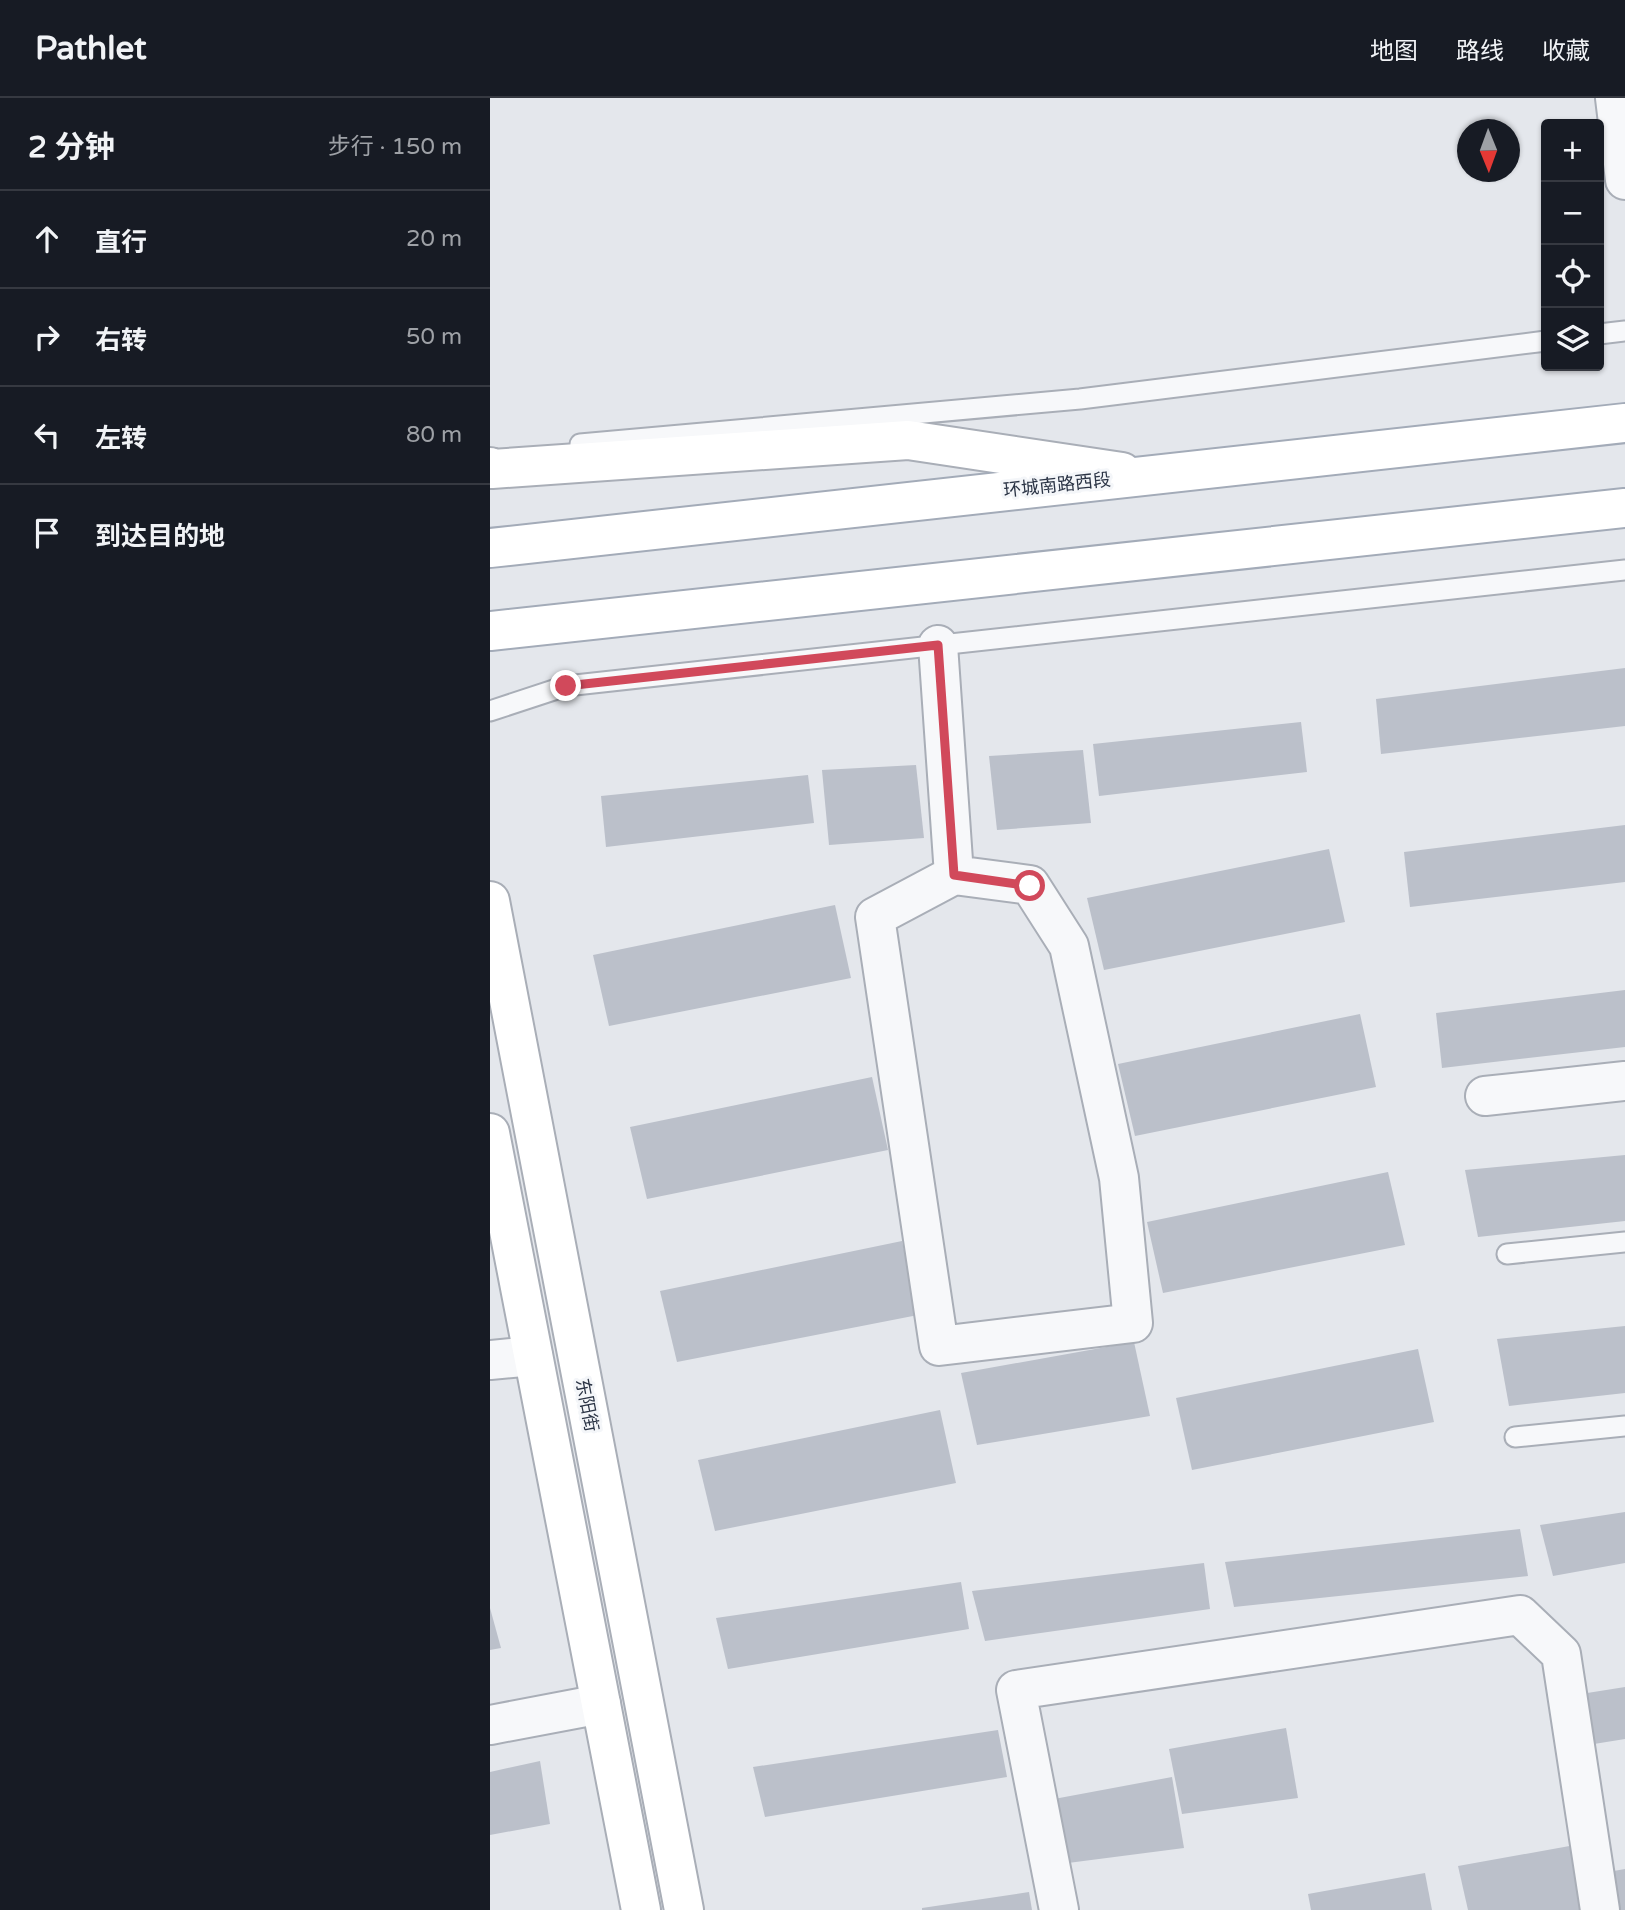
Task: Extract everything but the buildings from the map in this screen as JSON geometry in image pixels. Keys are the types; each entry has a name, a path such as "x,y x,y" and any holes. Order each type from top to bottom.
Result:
{"main road":[{"name":"环城南路西段","path":"490,548 1625,423"},
{"path":"490,467 492,469 908,440 1144,476"},
{"path":"490,631 1625,508"},
{"name":"东阳街","path":"490,901 684,1910"},
{"path":"490,1133 641,1910"}],"street":[{"path":"1615,98 1625,180"},
{"path":"938,645 954,875"},
{"path":"954,875 1030,886 1069,946 1119,1178 1133,1323 939,1346 876,917 954,875"},
{"path":"1485,1096 1625,1081"},
{"path":"490,1360 533,1356"},
{"path":"1059,1910 1016,1690 1520,1615 1561,1654 1600,1910"},
{"path":"490,1725 601,1704"}],"lane":[{"path":"1604,333 1625,331"},
{"path":"490,452 1080,399 1541,342"},
{"path":"490,711 566,686 1625,570"},
{"path":"1507,1254 1625,1242"},
{"path":"1515,1437 1625,1426"}],"route":[{"path":"566,686 938,645 954,875 1030,886"}]}
